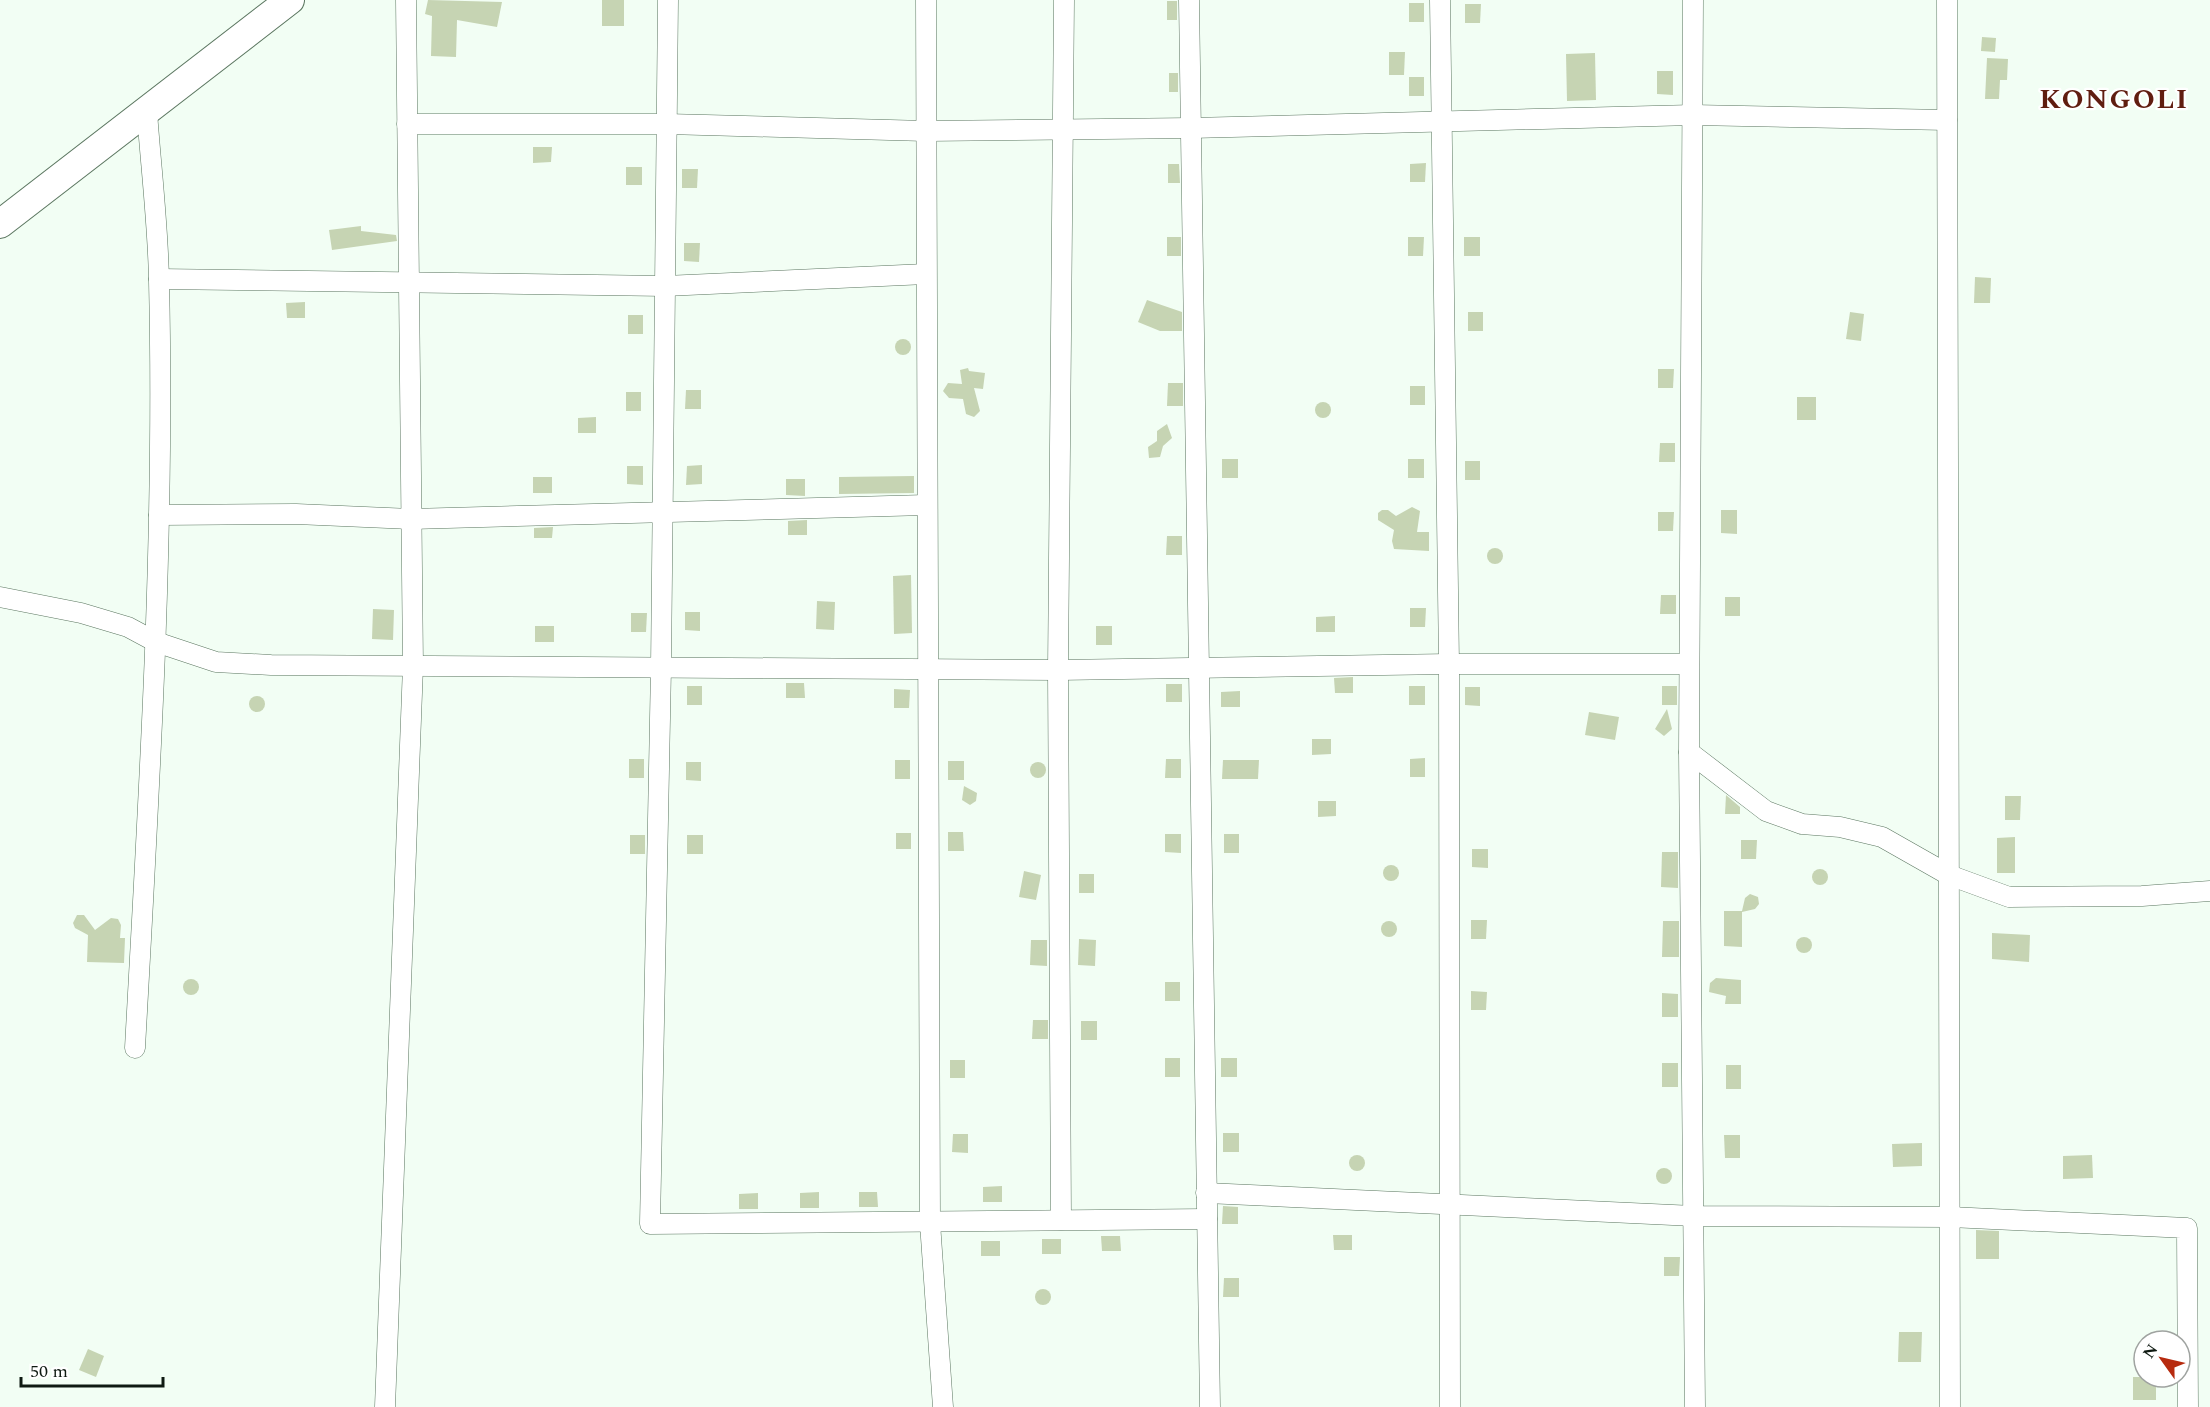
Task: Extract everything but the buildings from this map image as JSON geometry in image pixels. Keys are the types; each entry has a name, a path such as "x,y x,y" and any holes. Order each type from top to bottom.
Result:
{"main road":[{"path":"0,224 290,0"}],"street":[{"path":"385,1407 413,666 406,0"},
{"path":"668,0 661,668 650,1224 1207,1219"},
{"path":"926,0 930,1223 943,1407"},
{"path":"1061,1220 1058,670 1064,0"},
{"path":"1190,0 1210,1407"},
{"path":"1440,0 1449,664 1450,1407"},
{"path":"1693,0 1689,752 1695,1407"},
{"path":"1947,0 1950,1407"},
{"path":"135,1048 156,642 159,515 159,279 147,111"},
{"path":"408,124 667,124 926,131 1191,128 1693,115 1947,120"},
{"path":"159,279 665,286 926,274"},
{"path":"159,515 296,514 411,519 663,510 926,505"},
{"path":"0,597 81,613 128,627 156,642 216,662 271,665 1058,670 1199,666 1689,664"},
{"path":"1689,752 1766,811 1802,824 1840,827 1882,837 1949,875 2009,897 2142,896 2210,891"},
{"path":"1206,1192 1694,1216 1950,1217 2187,1228 2188,1407"}],"district":[{"name":"KONGOLI","path":"2114,98"}]}
